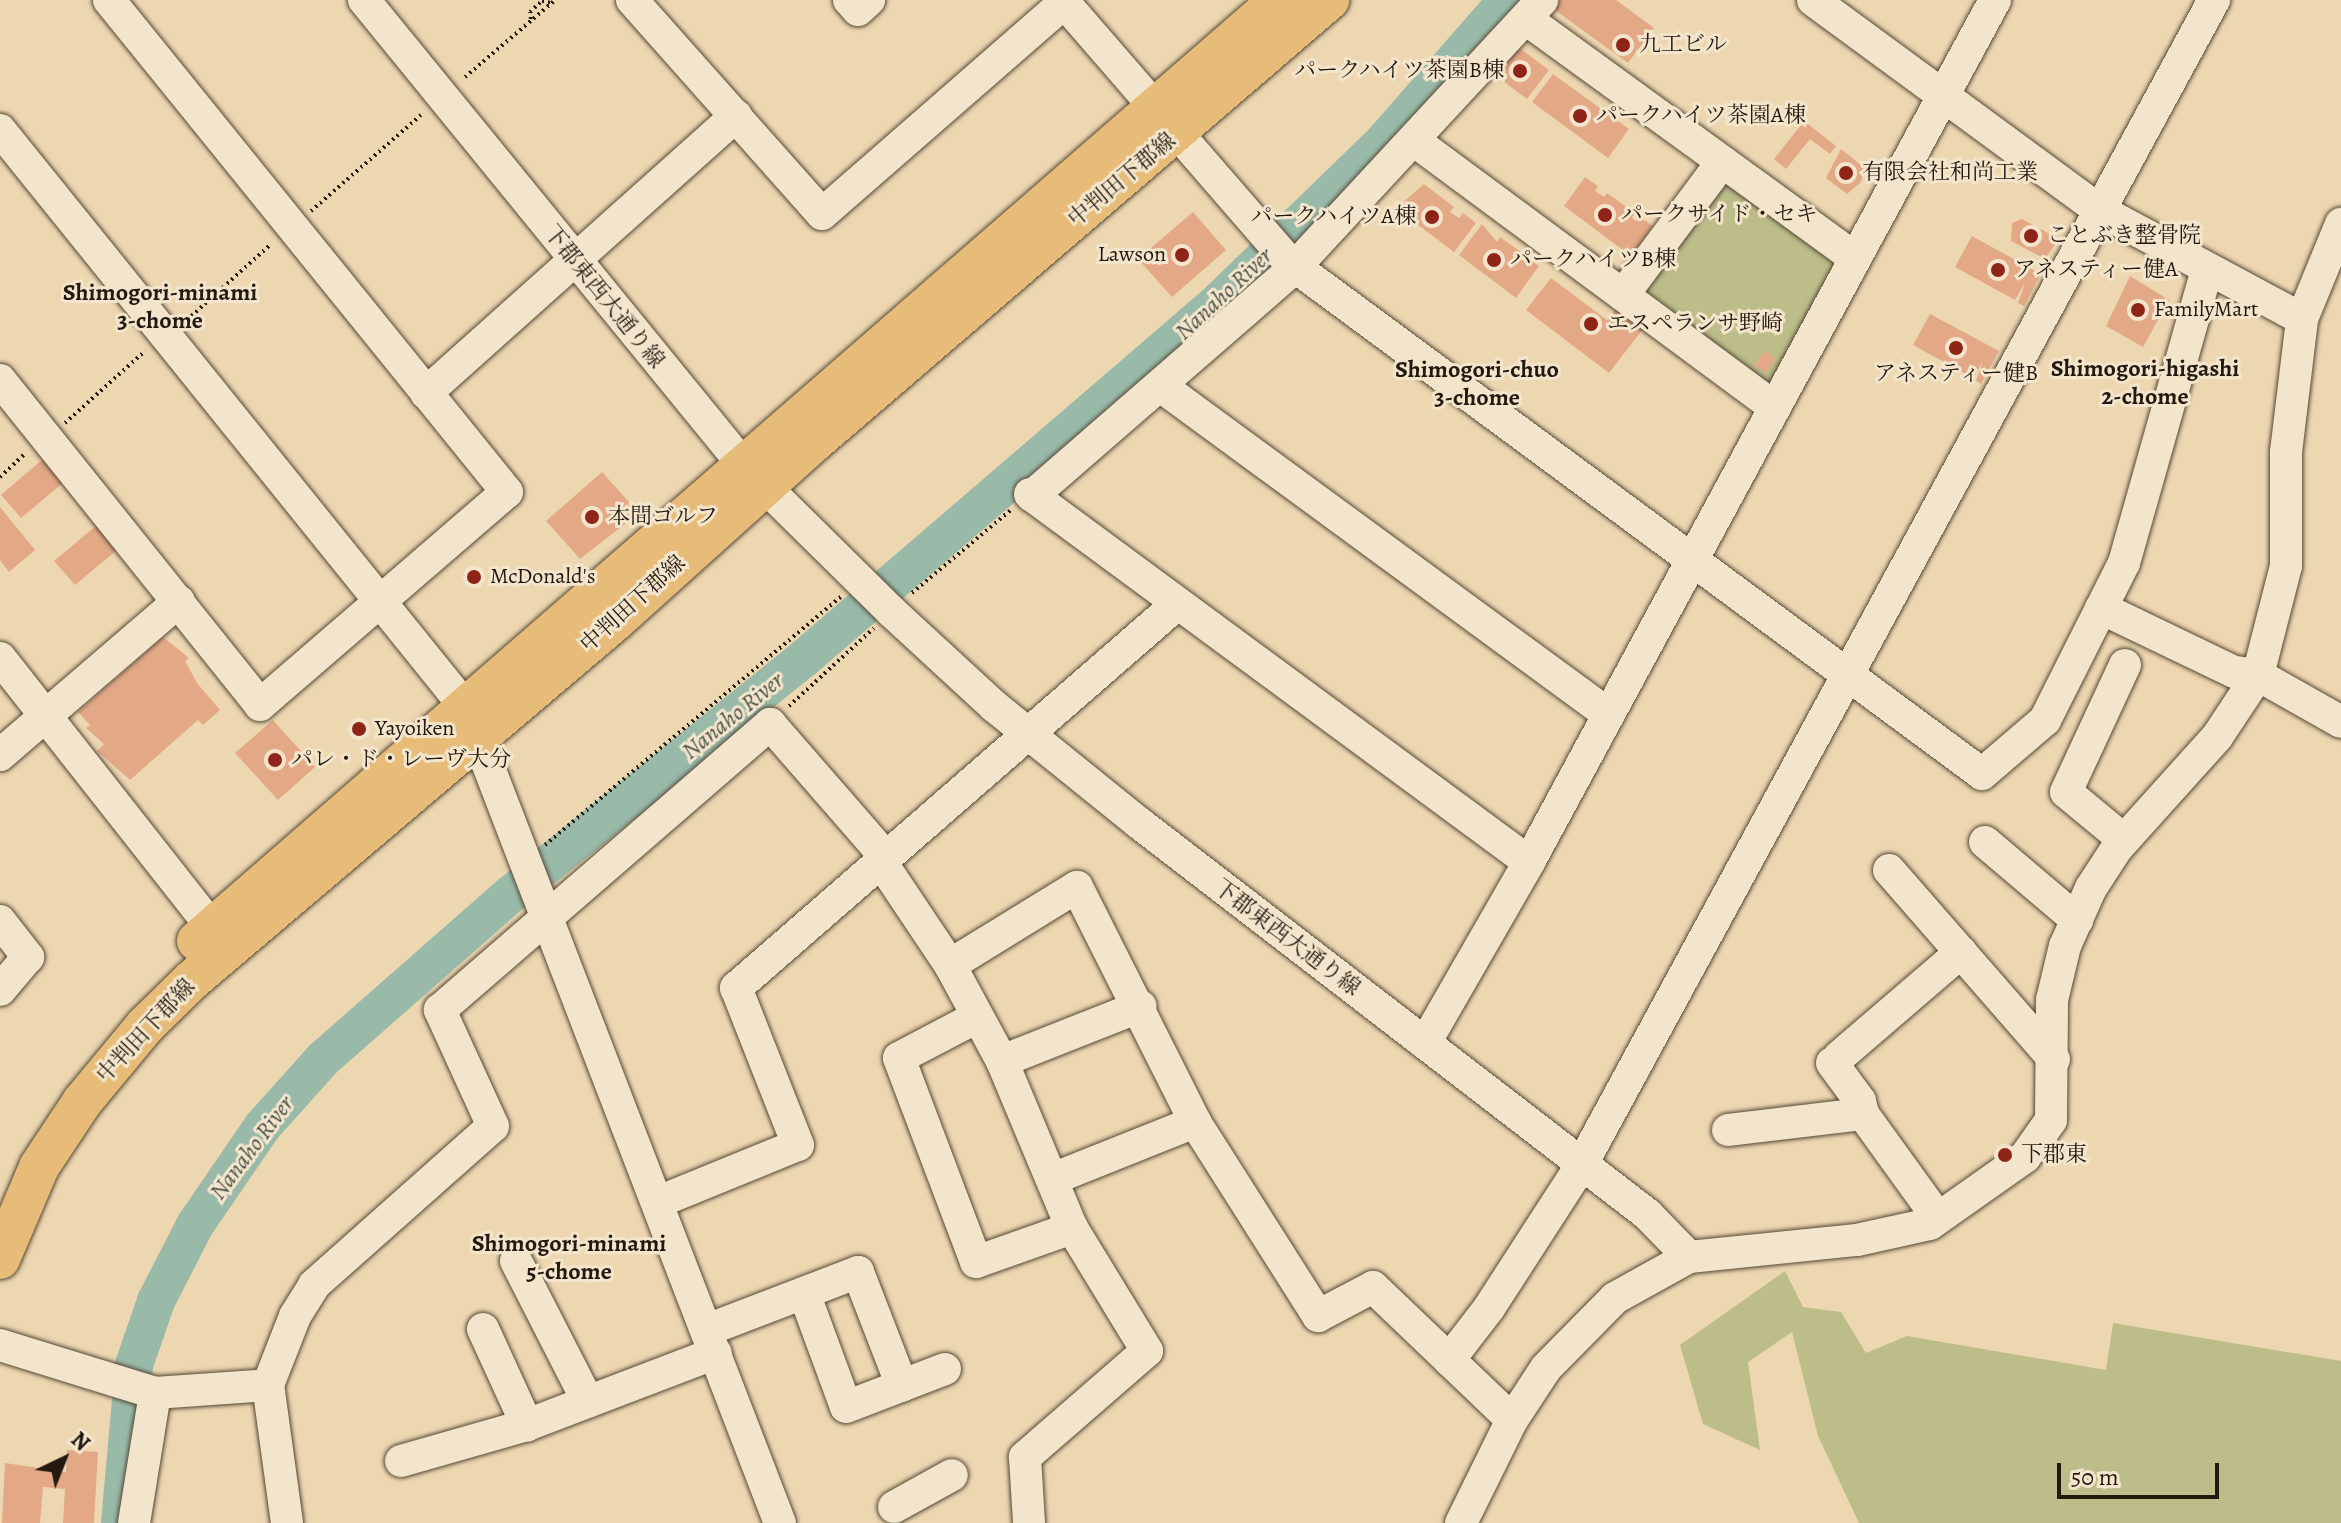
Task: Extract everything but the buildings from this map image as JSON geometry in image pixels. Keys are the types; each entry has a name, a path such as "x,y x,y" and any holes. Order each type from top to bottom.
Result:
{"main road":[{"name":"中判田下郡線","path":"1167,120 1279,0"},
{"name":"中判田下郡線","path":"0,1195 60,1090 108,1029 221,938 1167,120 1329,0"},
{"name":"中判田下郡線","path":"0,1259 39,1167 82,1102 221,938"}],"street":[{"path":"0,380 260,705 507,492 109,0"},
{"name":"下郡東西大通り線","path":"364,0 573,261 852,588 892,612 1028,733 1647,1214 1689,1257"},
{"path":"632,0 822,214 1064,1 1293,265 1982,774 2045,720 2124,563 2207,269"},
{"path":"849,0 858,10 869,0"},
{"path":"1813,0 2099,210 2302,319"},
{"path":"1425,1043 1529,862 1995,0"},
{"path":"1449,1360 1489,1308 1582,1164 2214,0"},
{"path":"1529,862 1176,605 1031,495 1162,387 1293,265 1416,142 1534,9 1722,162 1855,258"},
{"path":"426,393 736,116"},
{"path":"0,130 380,601 471,723 780,1523"},
{"path":"1416,142 1774,407"},
{"path":"1623,295 1722,162"},
{"path":"1461,1523 1512,1420 1546,1368 1582,1328 1615,1298 1689,1257 1857,1240 1938,1218 2025,1157 2051,1120 2054,1059 2052,1000 2077,920 2124,840 2217,737 2258,675 2286,566 2286,452 2302,319 2341,224"},
{"path":"1162,387 1608,714"},
{"path":"0,755 179,601"},
{"path":"658,1202 798,1145 736,988 882,857 1176,605"},
{"path":"2101,608 2234,672 2258,675 2341,722"},
{"path":"0,658 221,938"},
{"path":"2124,840 2066,792 2125,665"},
{"path":"287,1523 268,1385 295,1316 314,1285 493,1126 440,1010 545,910 770,724 882,857 950,965 1002,1061 1055,1178 1072,1228 1147,1351 1025,1457 1029,1523"},
{"path":"1985,842 2077,920"},
{"path":"1889,870 2054,1059"},
{"path":"950,965 1077,887 1141,1006 1195,1122 1318,1316 1373,1287 1512,1420"},
{"path":"0,921 28,957 0,990"},
{"path":"1938,1218 1863,1114 1860,1101 1835,1060 1961,952"},
{"path":"1002,1061 1141,1006"},
{"path":"977,1017 899,1058 976,1262 1072,1228"},
{"path":"1728,1130 1863,1114"},
{"path":"1055,1178 1195,1122"},
{"path":"516,1261 588,1402"},
{"path":"401,1461 527,1425 588,1402 804,1293 858,1272 902,1386"},
{"path":"804,1293 846,1407 945,1369"},
{"path":"483,1329 527,1425"},
{"path":"0,1345 141,1390 268,1385"},
{"path":"134,1523 141,1390"},
{"path":"893,1506 952,1475"}],"path":[{"path":"531,19 530,12 542,1 553,1"},
{"path":"465,77 531,19 536,20 553,1"},
{"path":"301,220 421,115"},
{"path":"183,327 201,302 227,288 275,241"},
{"path":"54,431 151,346"},
{"path":"0,477 32,447"},
{"path":"770,724 892,612 1031,495"},
{"path":"526,864 852,588"}],"green space":[{"path":"1725,174 1841,267 1766,390 1639,296"},
{"path":"1785,1271 1803,1307 1841,1312 1866,1353 1907,1336 2106,1370 2113,1323 2341,1361 2341,1523 1859,1523 1818,1436 1792,1332 1748,1362 1760,1450 1703,1424 1680,1345"}],"waterway":[{"name":"Nanaho River","path":"120,1523 134,1365 156,1301 195,1225 262,1127 323,1059 511,894 802,660 1216,304 1384,141 1507,0"}],"place":[{"name":"九工ビル","path":"1623,45"},
{"name":"パークハイツ茶園B棟","path":"1520,71"},
{"name":"パークハイツ茶園A棟","path":"1580,116"},
{"name":"有限会社和尚工業","path":"1846,173"},
{"name":"パークサイド・セキ","path":"1605,215"},
{"name":"パークハイツA棟","path":"1432,217"},
{"name":"ことぶき整骨院","path":"2031,236"},
{"name":"Lawson","path":"1182,255"},
{"name":"パークハイツB棟","path":"1494,260"},
{"name":"アネスティー健A","path":"1998,270"},
{"name":"FamilyMart","path":"2138,310"},
{"name":"エスペランサ野崎","path":"1591,324"},
{"name":"アネスティー健B","path":"1956,348"},
{"name":"本間ゴルフ","path":"592,517"},
{"name":"McDonald's","path":"474,577"},
{"name":"Yayoiken","path":"359,729"},
{"name":"パレ・ド・レーヴ大分","path":"275,760"},
{"name":"下郡東","path":"2005,1155"}],"district":[{"name":"Shimogori-minami 3-chome","path":"160,307"},
{"name":"Shimogori-higashi 2-chome","path":"2145,383"},
{"name":"Shimogori-chuo 3-chome","path":"1477,384"},
{"name":"Shimogori-minami 5-chome","path":"569,1258"}]}
